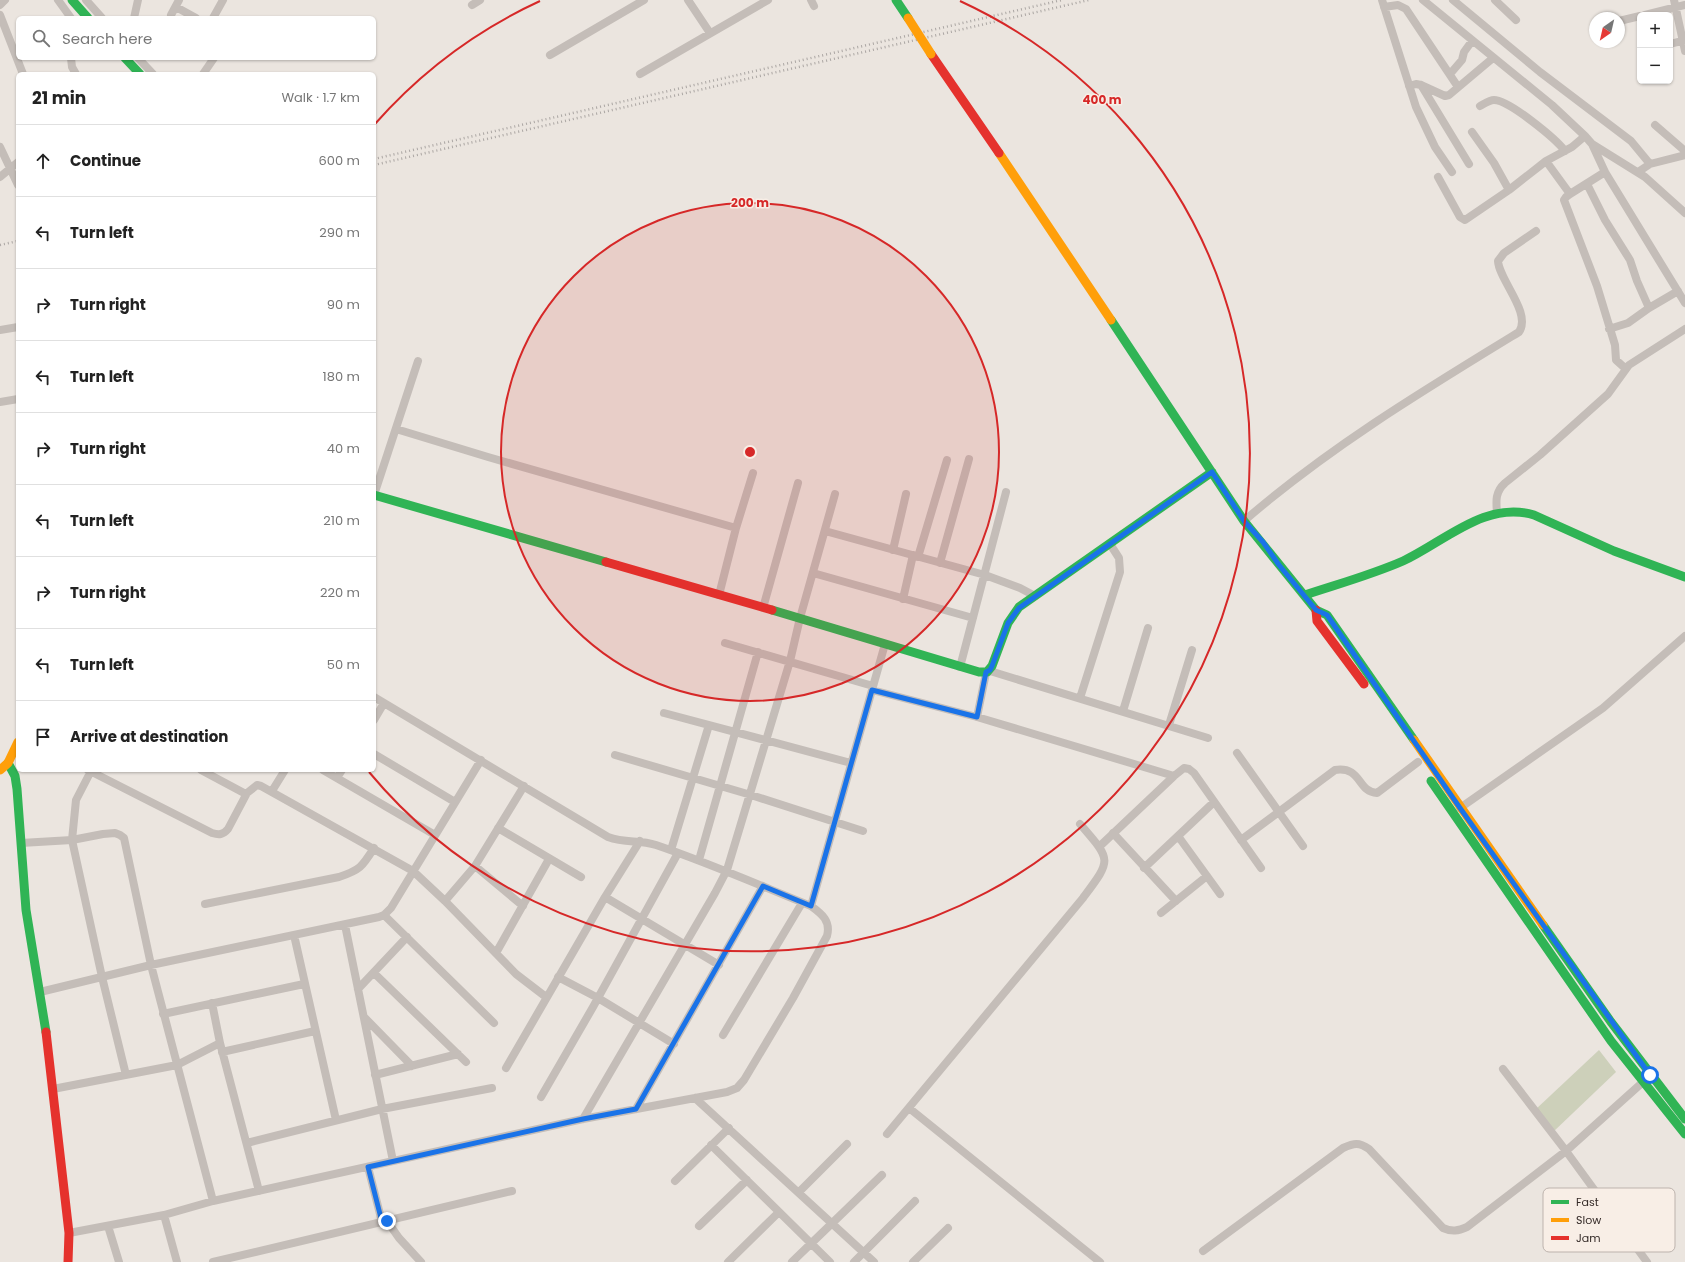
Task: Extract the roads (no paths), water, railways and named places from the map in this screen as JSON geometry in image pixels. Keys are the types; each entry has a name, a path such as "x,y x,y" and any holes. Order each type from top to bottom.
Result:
{"main road":[{"path":"72,0 86,16"},
{"path":"896,0 952,86 1039,211 1244,521 1263,542 1279,565 1316,610 1327,615 1460,808 1620,1034 1685,1119"},
{"path":"127,60 138,72"},
{"path":"376,496 800,618 960,667 979,672 988,672 1008,623 1019,608 1212,472"},
{"path":"1305,595 1403,560 1470,524 1497,514 1519,510 1535,515 1653,567 1685,577"},
{"path":"1316,610 1317,621 1405,743"},
{"path":"0,770 8,763 16,746"},
{"path":"8,763 15,776 17,788 26,910 40,992 53,1089 69,1233 68,1262"},
{"path":"1420,765 1611,1041 1685,1134"}],"street":[{"path":"0,6 5,0"},
{"path":"58,0 70,16"},
{"path":"86,0 100,16"},
{"path":"134,16 138,0"},
{"path":"214,16 223,0"},
{"path":"472,5 480,0"},
{"path":"550,56 644,0"},
{"path":"688,0 710,33"},
{"path":"640,74 768,0"},
{"path":"1423,0 1552,105 1592,144 1638,172 1684,211"},
{"path":"1453,0 1540,72 1631,141 1650,164"},
{"path":"1494,0 1516,20"},
{"path":"171,15 177,3 193,16"},
{"path":"1452,172 1435,148 1426,130 1409,86 1402,58 1383,4 1398,5 1406,9 1458,87"},
{"path":"1653,12 1675,4 1685,5"},
{"path":"1675,4 1684,40 1685,51"},
{"path":"0,15 16,56"},
{"path":"1625,20 1637,17"},
{"path":"1673,43 1684,40"},
{"path":"1450,74 1462,60 1464,52 1472,41"},
{"path":"1409,86 1416,84 1445,96 1449,95 1493,58"},
{"path":"18,60 22,72"},
{"path":"71,60 72,67 75,72"},
{"path":"140,60 151,72"},
{"path":"204,72 213,60"},
{"path":"1421,86 1469,164"},
{"path":"1480,106 1488,102 1499,101 1534,122 1550,135 1565,152"},
{"path":"1655,125 1685,151"},
{"path":"1472,132 1494,163 1508,190"},
{"path":"1438,177 1463,220 1465,220 1546,161 1565,152 1584,136"},
{"path":"1592,144 1605,172 1685,303"},
{"path":"0,147 16,181"},
{"path":"1638,172 1650,164 1685,155"},
{"path":"1546,161 1568,195"},
{"path":"0,177 16,164"},
{"path":"1605,172 1568,195 1564,200 1597,286 1615,346 1616,358 1622,366"},
{"path":"1587,184 1605,220 1630,260 1637,281 1649,308"},
{"path":"1244,521 1298,476 1344,443 1519,332 1522,322 1518,308 1499,269 1498,261 1499,257 1536,231"},
{"path":"1609,329 1628,323 1649,308 1678,291"},
{"path":"0,330 16,327"},
{"path":"1497,514 1497,494 1499,488 1582,419 1608,394 1622,366 1635,360 1685,329"},
{"path":"376,489 418,361"},
{"path":"0,402 16,399"},
{"path":"396,429 736,528"},
{"path":"903,599 947,460"},
{"path":"940,563 969,460"},
{"path":"719,595 736,528 753,473"},
{"path":"763,608 798,483"},
{"path":"960,667 1006,492"},
{"path":"583,1119 685,946 727,870 751,795 790,662 800,618 835,494"},
{"path":"893,550 906,494"},
{"path":"825,531 984,575 1020,588 1035,596"},
{"path":"1080,698 1120,572 1118,558 1110,544"},
{"path":"813,573 973,618"},
{"path":"1123,711 1148,628"},
{"path":"1460,808 1602,708 1685,636"},
{"path":"725,643 1174,776"},
{"path":"811,906 885,644"},
{"path":"1169,726 1192,650"},
{"path":"699,860 758,652"},
{"path":"977,717 988,672 1080,698 1208,738"},
{"path":"69,1233 164,1215 213,1201 583,1119 727,1092 736,1088 744,1080 793,998 827,936 829,928 827,921 822,914 811,906 727,870 699,860 640,841 625,842 608,837 376,698"},
{"path":"376,717 384,703"},
{"path":"664,713 736,731 851,763"},
{"path":"541,1097 642,919 675,852 693,779 709,725"},
{"path":"1237,753 1303,846"},
{"path":"376,755 455,802"},
{"path":"615,756 751,795 863,831"},
{"path":"40,992 150,965 346,925 384,915 391,908 481,760"},
{"path":"1241,840 1335,770 1348,770 1353,772 1367,790 1372,793 1377,793 1420,765"},
{"path":"1100,846 1184,768 1189,769 1194,773 1261,868"},
{"path":"90,772 76,800 72,840 102,977 126,1075"},
{"path":"92,772 212,833 219,835 228,829 247,793 256,784 272,791 413,871 445,901 521,978 546,997"},
{"path":"207,772 244,793 247,793"},
{"path":"272,791 284,772"},
{"path":"326,772 435,835"},
{"path":"337,778 341,772"},
{"path":"445,901 475,866 524,786"},
{"path":"1144,868 1214,802"},
{"path":"887,1134 1083,898 1103,871 1105,864 1100,846 1080,824"},
{"path":"498,828 581,877"},
{"path":"21,843 72,840 102,834 115,834 124,838 150,965 213,1201"},
{"path":"1113,834 1176,901"},
{"path":"1178,836 1220,894"},
{"path":"506,1068 605,896 640,841"},
{"path":"204,904 350,873 361,867 374,848"},
{"path":"496,953 549,859"},
{"path":"475,866 523,906"},
{"path":"1161,913 1207,876"},
{"path":"636,1109 763,886"},
{"path":"605,896 685,946 719,965"},
{"path":"723,1035 802,902"},
{"path":"384,915 494,1023"},
{"path":"346,925 393,1161"},
{"path":"294,935 336,1120"},
{"path":"358,989 407,937"},
{"path":"374,973 466,1062"},
{"path":"558,977 598,998 674,1044"},
{"path":"164,1014 304,984"},
{"path":"212,1003 222,1052 259,1191"},
{"path":"364,1017 412,1066"},
{"path":"222,1052 315,1031"},
{"path":"53,1089 177,1065 220,1043"},
{"path":"376,1074 458,1054"},
{"path":"1503,1069 1593,1188"},
{"path":"1203,1251 1343,1148 1354,1143 1362,1144 1369,1149 1443,1228 1450,1231 1460,1230 1467,1227 1566,1151 1643,1082"},
{"path":"247,1142 382,1109 492,1088"},
{"path":"696,1098 874,1262"},
{"path":"909,1108 1100,1262"},
{"path":"675,1181 728,1128"},
{"path":"799,1192 847,1144"},
{"path":"711,1145 830,1262"},
{"path":"368,1167 384,1222 421,1262"},
{"path":"792,1262 882,1175"},
{"path":"700,1226 747,1180"},
{"path":"213,1262 512,1191"},
{"path":"854,1262 915,1201"},
{"path":"728,1262 779,1212"},
{"path":"164,1215 178,1262"},
{"path":"108,1226 119,1262"},
{"path":"913,1262 948,1228"},
{"path":"1640,1252 1647,1262"}],"railway":[{"path":"376,159 1062,0"},
{"path":"376,165 1089,0"},
{"path":"0,245 16,241"}]}
